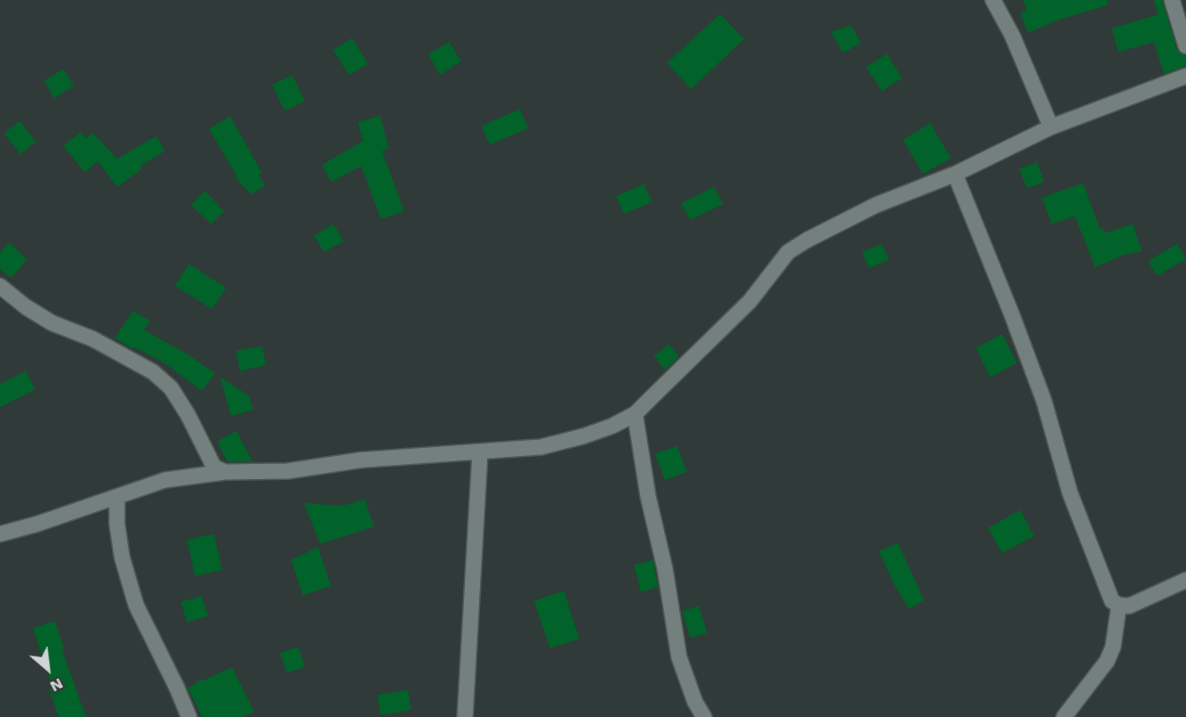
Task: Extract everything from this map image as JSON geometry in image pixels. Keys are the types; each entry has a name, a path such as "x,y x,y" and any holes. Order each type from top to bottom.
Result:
{"street":[{"path":"993,0 1012,35 1051,128"},
{"path":"1172,0 1186,46"},
{"path":"0,534 165,480 225,472 288,471 361,460 541,447 612,426 635,414 750,301 788,252 876,205 955,174 1051,128 1186,76"},
{"path":"955,174 1044,401 1074,503 1112,602 1129,606 1186,580"},
{"path":"0,286 26,307 52,322 93,339 153,372 171,388 188,414 214,467 225,472"},
{"path":"635,414 648,496 664,569 679,657 695,702 704,717"},
{"path":"465,717 480,452"},
{"path":"117,497 117,524 122,557 136,605 189,717"},
{"path":"1064,717 1107,662 1113,647 1119,605"}],"building":[{"path":"1023,0 1107,0 1108,5 1058,20 1028,33 1020,13 1027,10"},
{"path":"1154,0 1162,0 1177,49 1186,56 1186,66 1164,74 1154,42 1118,52 1112,28 1158,15"},
{"path":"720,14 744,39 691,89 667,63"},
{"path":"851,25 861,43 843,53 831,32"},
{"path":"352,38 368,64 349,75 333,50"},
{"path":"449,42 461,61 440,75 428,54"},
{"path":"887,54 902,78 882,91 866,67"},
{"path":"63,69 74,86 54,98 44,81"},
{"path":"292,75 305,101 285,111 272,85"},
{"path":"520,109 528,128 490,145 481,126"},
{"path":"230,116 262,173 259,175 265,186 251,194 235,178 237,176 209,129"},
{"path":"380,116 389,148 382,151 404,211 381,219 361,166 331,182 322,165 363,141 358,122"},
{"path":"20,121 36,142 20,154 4,133"},
{"path":"930,123 951,158 923,174 903,140"},
{"path":"81,132 86,138 93,133 117,159 156,136 165,151 140,166 142,169 117,187 98,161 85,172 63,146"},
{"path":"1037,162 1044,182 1027,188 1019,169"},
{"path":"1083,183 1100,229 1103,228 1105,233 1133,224 1142,251 1124,255 1095,267 1075,216 1052,224 1042,198"},
{"path":"644,184 652,202 624,214 616,196"},
{"path":"714,187 723,204 690,220 681,203"},
{"path":"205,191 224,211 211,224 191,205"},
{"path":"333,224 344,241 324,252 314,236"},
{"path":"9,243 27,259 11,278 0,269 0,253"},
{"path":"882,244 889,260 869,268 862,252"},
{"path":"1177,244 1186,259 1157,276 1148,261"},
{"path":"189,264 226,288 212,309 175,286"},
{"path":"133,311 150,321 144,330 215,373 202,391 163,362 115,338"},
{"path":"1002,334 1017,363 990,377 976,348"},
{"path":"669,344 679,356 665,370 654,356"},
{"path":"262,346 266,365 240,371 236,351"},
{"path":"26,371 35,390 0,407 0,384"},
{"path":"220,377 249,396 253,410 231,416"},
{"path":"236,431 253,462 228,462 221,450 218,441"},
{"path":"677,446 687,472 665,480 655,454"},
{"path":"365,499 374,527 320,544 304,503 342,506"},
{"path":"1020,510 1034,536 1002,553 988,528"},
{"path":"214,534 222,570 195,576 187,540"},
{"path":"898,543 924,600 909,609 895,586 879,551"},
{"path":"318,547 331,586 303,595 291,560"},
{"path":"653,560 658,587 641,592 634,565"},
{"path":"564,591 579,639 550,648 534,601"},
{"path":"202,596 208,616 187,622 181,602"},
{"path":"699,606 707,633 690,638 682,611"},
{"path":"55,621 64,649 62,650 86,717 59,717 49,689 53,688 33,628"},
{"path":"298,647 305,667 287,673 280,653"},
{"path":"232,667 254,712 241,717 202,717 188,688 202,679 203,681"},
{"path":"408,690 411,710 381,715 377,695"}]}
